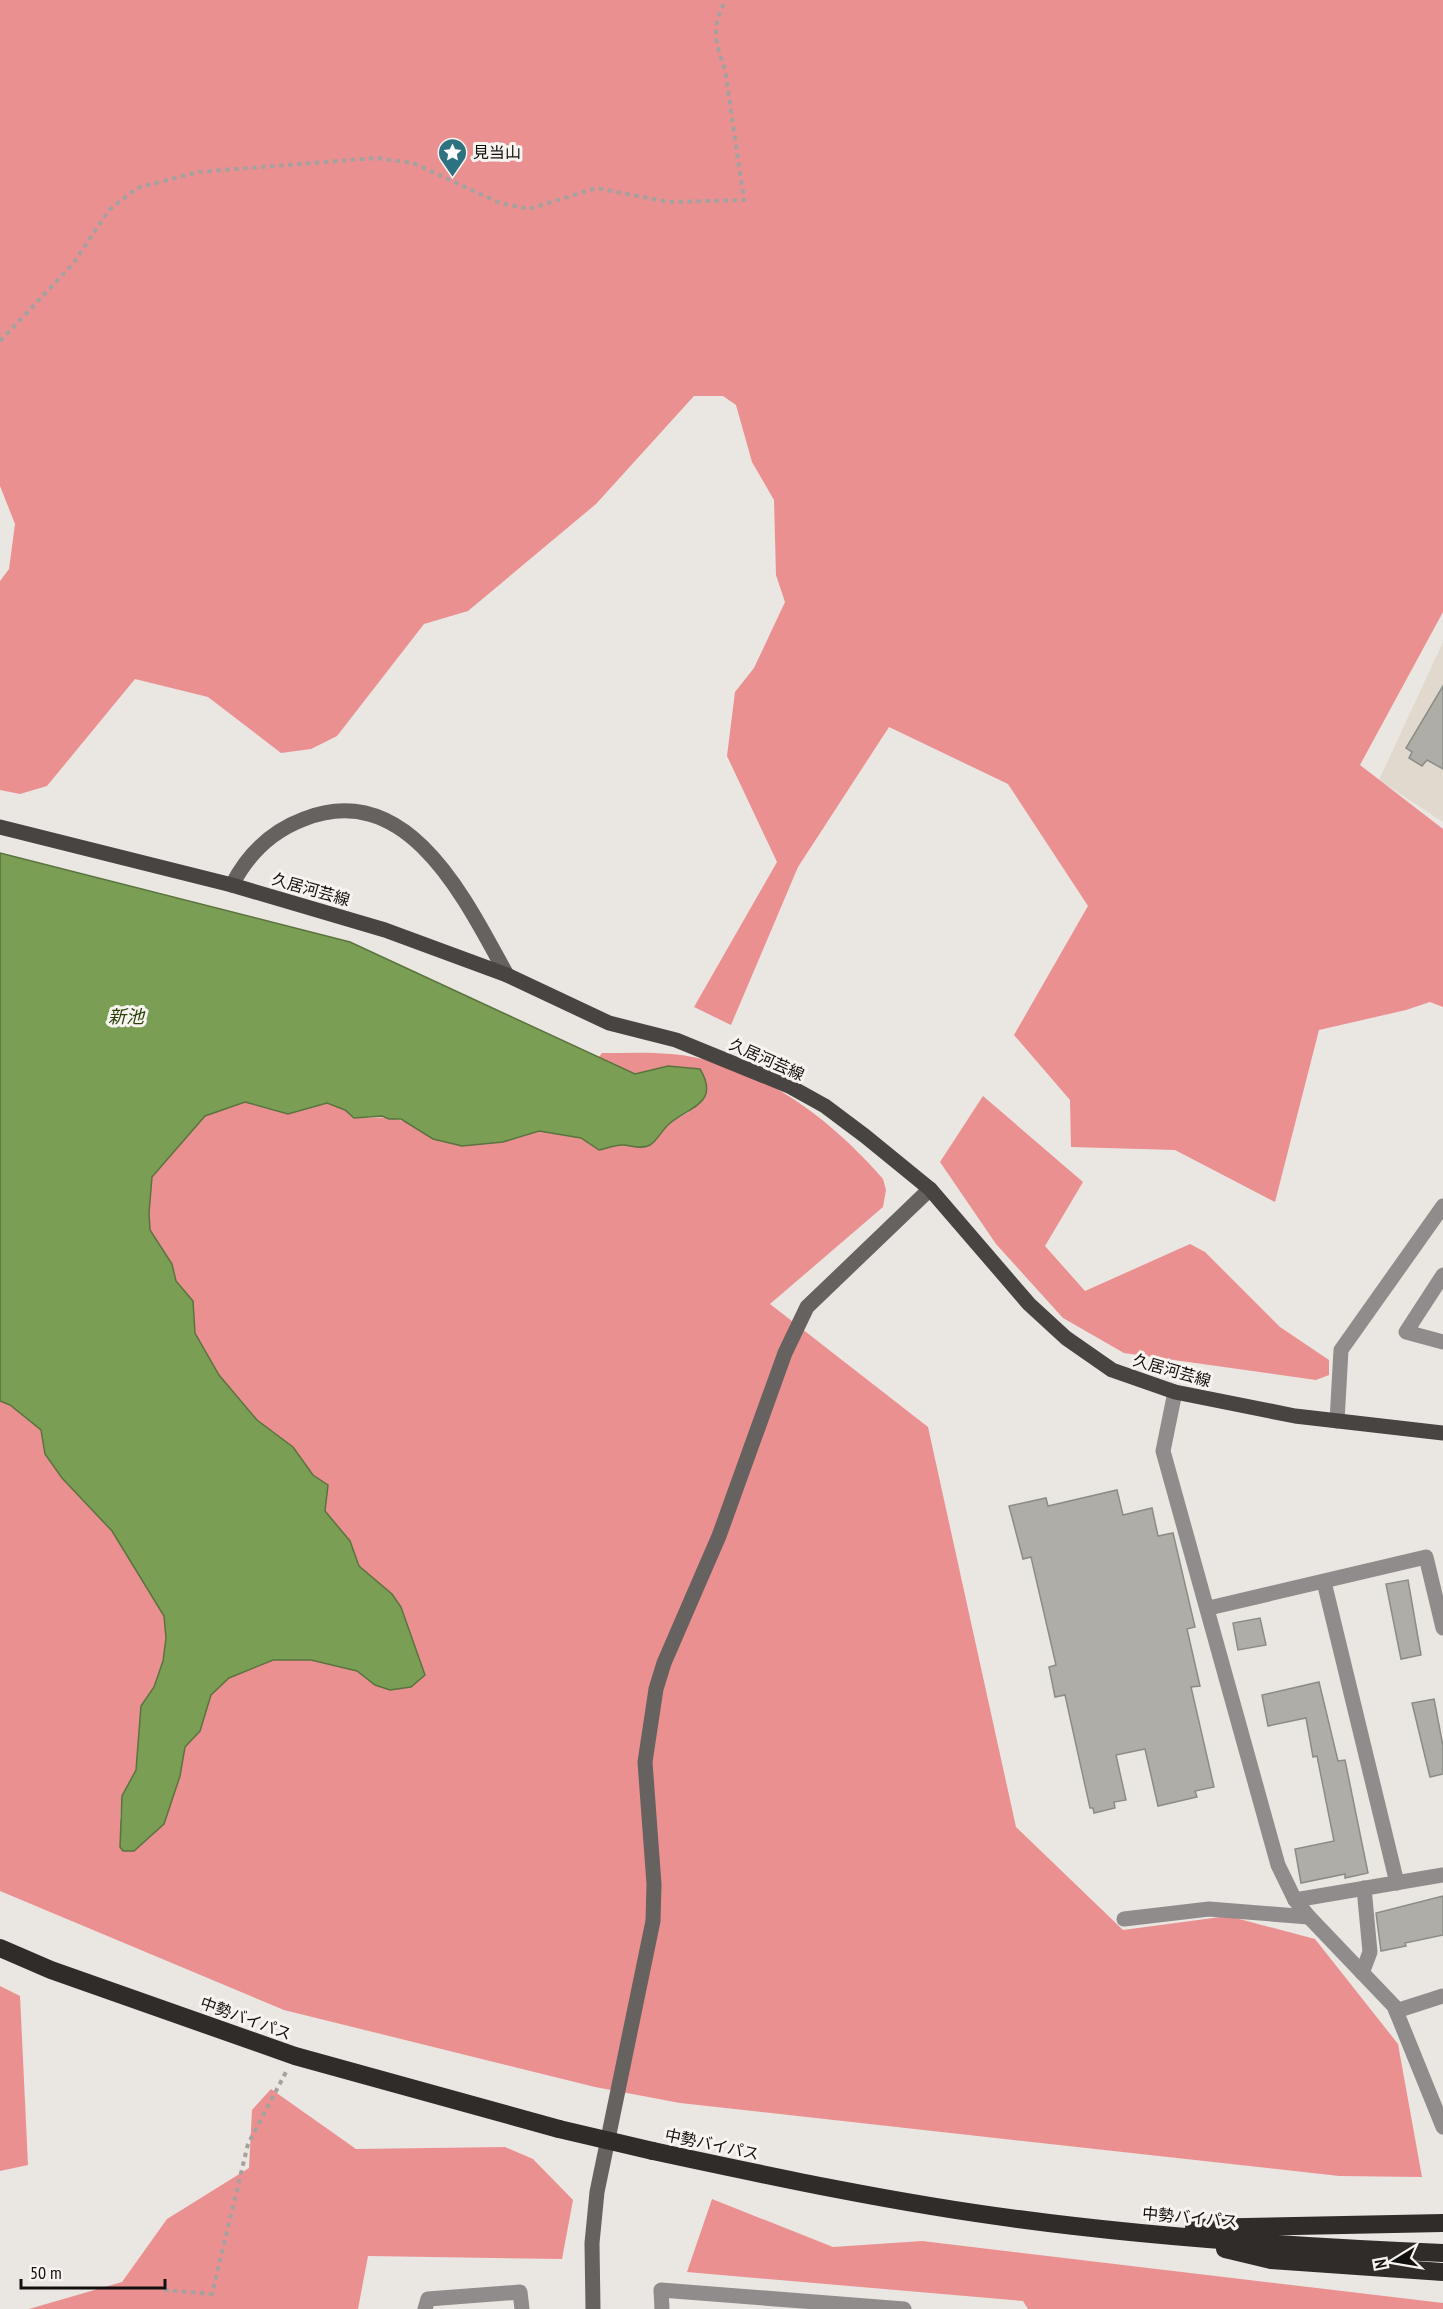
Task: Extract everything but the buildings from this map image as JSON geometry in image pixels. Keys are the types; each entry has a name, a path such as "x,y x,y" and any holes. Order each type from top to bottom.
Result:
{"highway":[{"name":"中勢バイパス","path":"0,1948 51,1970 295,2056 559,2128 653,2151 845,2192 1018,2219 1157,2235 1302,2246 1443,2253"},
{"path":"1157,2235 1198,2227 1443,2223"},
{"path":"1176,2236 1271,2260 1443,2272"}],"main road":[{"name":"久居河芸線","path":"0,827 232,885 375,927 507,975 609,1023 676,1040 789,1086 825,1106 930,1189 1029,1304 1066,1338 1112,1370 1175,1392 1295,1416 1443,1433"}],"street":[{"path":"232,885 245,861 262,844 300,820 321,812 345,810 370,814 410,834 428,850 450,879 507,975"},
{"path":"593,2309 592,2243 597,2192 652,1921 654,1884 645,1762 656,1689 719,1536 785,1353 807,1307 930,1189"},
{"path":"1337,1421 1341,1350 1443,1206"},
{"path":"1443,1275 1406,1332 1443,1342"},
{"path":"1175,1392 1163,1451 1209,1608 1278,1865 1295,1900 1396,2011 1438,2101 1443,2127"},
{"path":"1209,1608 1426,1557 1443,1628"},
{"path":"1324,1582 1397,1883"},
{"path":"1295,1900 1443,1875"},
{"path":"1362,1973 1370,1952 1364,1888"},
{"path":"1124,1919 1209,1910 1309,1917"},
{"path":"1396,2011 1443,1996"},
{"path":"662,2309 662,2290 904,2309"},
{"path":"425,2309 428,2299 520,2292 522,2309"}],"path":[{"path":"0,341 73,264 109,210 137,188 198,172 376,158 414,163 500,203 529,209 596,188 669,202 744,200 725,70 718,51 716,18 726,0"},
{"path":"164,2290 212,2294 248,2144 295,2056"}],"shaded area":[{"path":"0,0 1443,0 1443,612 1360,765 1443,829 1443,1007 1430,1002 1406,1010 1319,1030 1275,1202 1175,1150 1071,1147 1070,1100 1014,1035 1088,906 1008,784 889,727 798,867 731,1025 694,1007 777,862 727,756 735,692 754,668 785,602 776,575 774,500 752,462 736,405 723,396 694,396 596,504 468,611 424,624 337,736 311,749 281,753 208,697 135,679 47,786 20,794 0,790 0,581 9,569 15,524 0,486"},
{"path":"1443,642 1443,822 1379,780"},
{"path":"602,1053 663,1053 702,1059 733,1068 789,1096 815,1114 862,1156 883,1179 886,1190 883,1207 770,1304 928,1427 1016,1827 1123,1930 1228,1916 1315,1939 1398,2044 1422,2177 1339,2176 680,2103 595,2087 284,2010 0,1891 0,1401 10,1405 41,1430 45,1454 62,1478 112,1531 164,1616 166,1638 163,1661 154,1687 141,1706 136,1770 122,1796 120,1819 153,1831 164,1824 180,1776 185,1747 200,1731 211,1695 229,1678 273,1660 311,1660 357,1671 375,1685 425,1675 401,1607 392,1594 359,1566 350,1541 325,1511 328,1485 313,1475 293,1447 257,1420 219,1375 195,1333 193,1301 176,1281 172,1264 150,1230 152,1177 205,1116 245,1102 288,1114 327,1103 345,1110 354,1118 390,1118 503,1142 539,1131 581,1138 599,1150 620,1145 643,1147 651,1145 669,1123 689,1112 700,1069 668,1066 635,1074 599,1057"},
{"path":"983,1096 1083,1182 1045,1246 1085,1291 1190,1244 1205,1252 1280,1327 1329,1360 1329,1375 1316,1380 1124,1353 1063,1318 996,1244 940,1162"},
{"path":"0,1986 20,1996 28,2165 0,2171"},
{"path":"271,2089 356,2149 505,2147 533,2159 573,2200 562,2259 368,2256 358,2309 29,2309 122,2282 167,2219 249,2168 252,2110"},
{"path":"712,2199 833,2247 922,2241 1443,2303 1443,2309 1028,2309 1023,2301 687,2272"}],"water":[{"name":"新池","path":"0,853 350,942 635,1074 668,1066 700,1069 707,1090 700,1103 669,1124 650,1145 639,1147 619,1145 599,1150 581,1138 539,1131 503,1142 462,1146 433,1139 401,1119 389,1119 382,1116 354,1118 345,1110 327,1103 288,1114 245,1102 205,1116 152,1177 150,1230 172,1264 176,1281 193,1301 195,1333 219,1375 257,1420 293,1447 313,1475 328,1485 325,1511 350,1541 359,1566 392,1594 401,1607 425,1675 411,1687 390,1690 375,1685 357,1671 311,1660 273,1660 229,1678 211,1695 200,1731 185,1747 180,1776 164,1824 134,1851 123,1851 120,1847 122,1796 136,1770 141,1706 154,1687 163,1661 166,1638 164,1616 112,1531 62,1478 45,1454 41,1430 10,1405 0,1401"}],"place":[{"name":"見当山","path":"452,178"}]}
